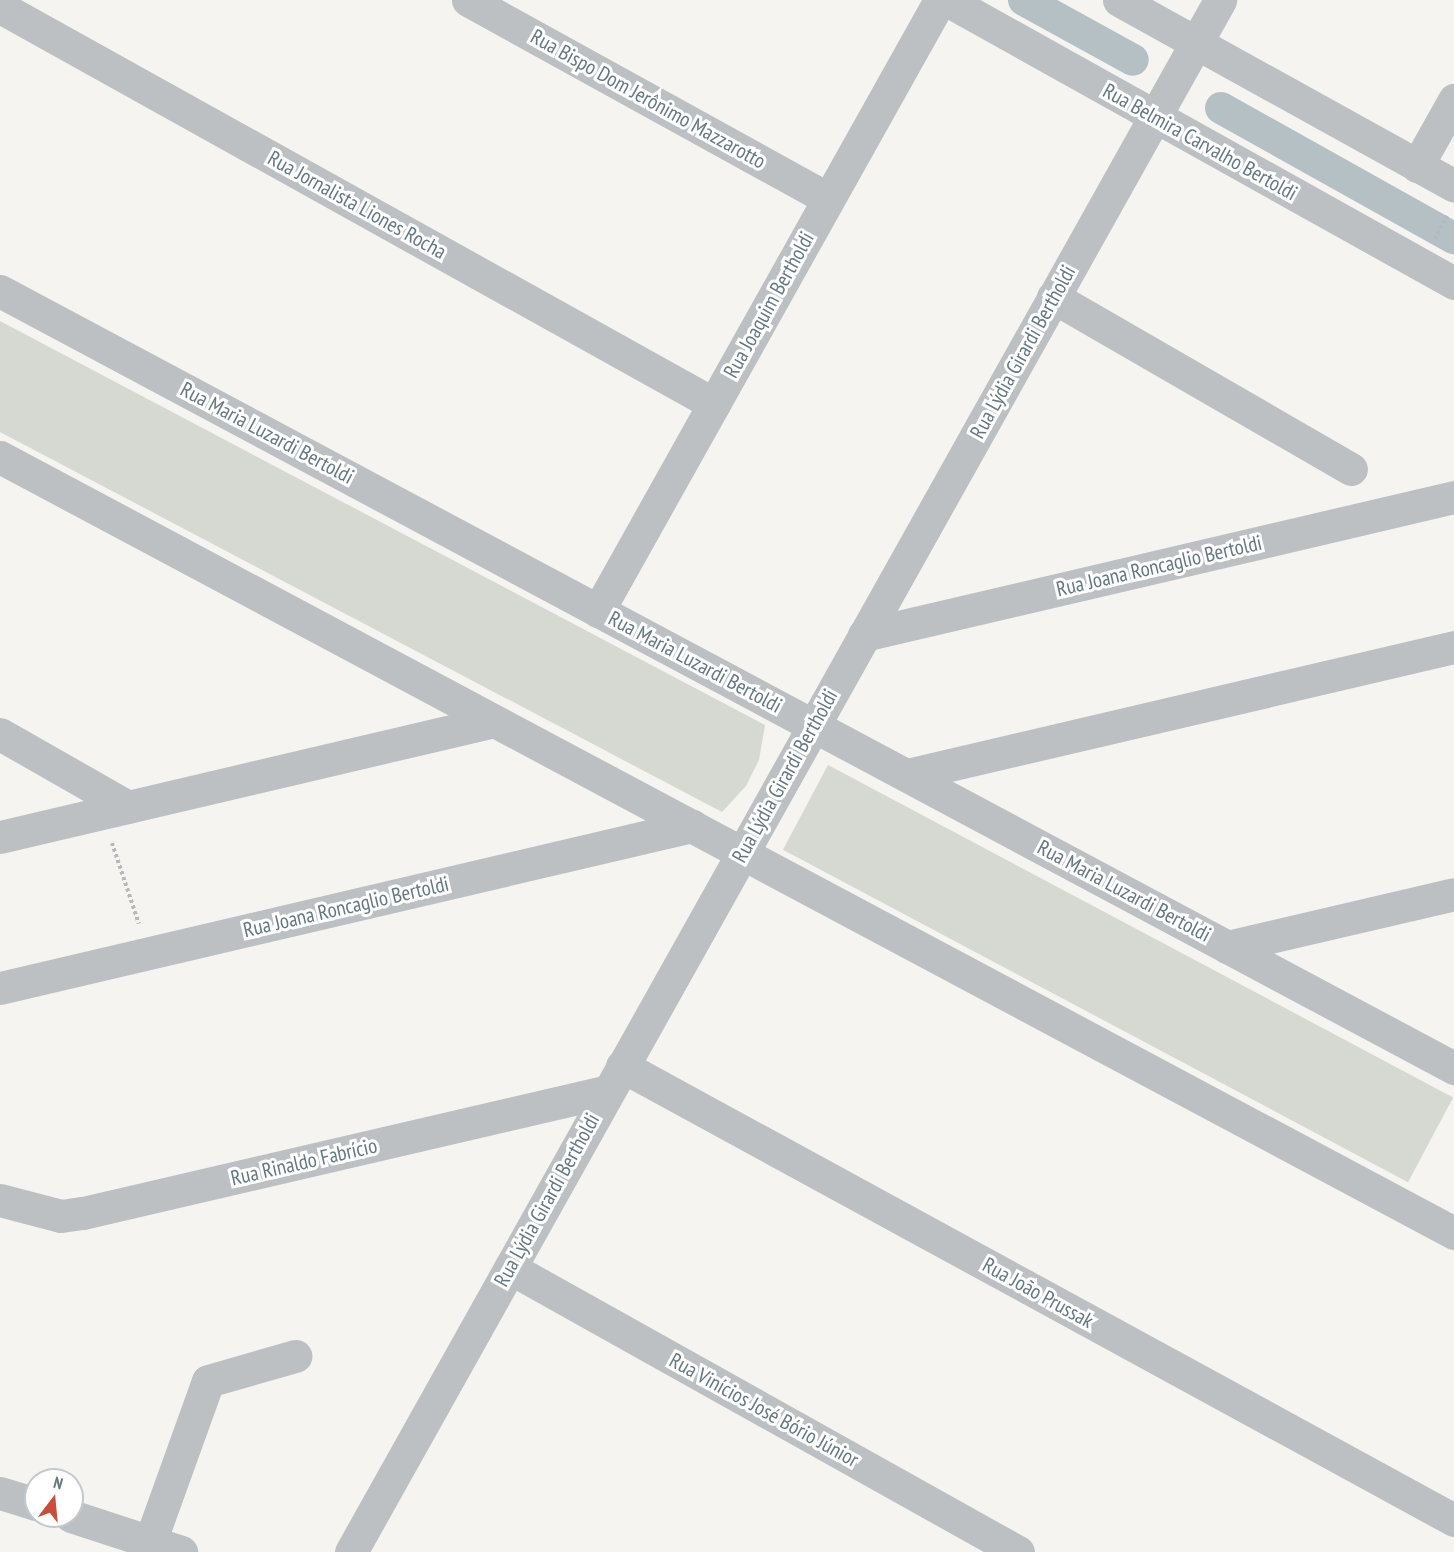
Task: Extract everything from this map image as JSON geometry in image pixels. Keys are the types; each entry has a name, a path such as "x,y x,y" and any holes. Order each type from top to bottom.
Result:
{"street":[{"name":"Rua Bispo Dom Jerônimo Mazzarotto","path":"468,0 828,199"},
{"name":"Rua Joaquim Bertholdi","path":"598,611 940,0"},
{"name":"Rua Belmira Carvalho Bertoldi","path":"946,0 1454,283"},
{"path":"1119,0 1417,166 1451,199"},
{"name":"Rua Lýdia Girardi Bertholdi","path":"351,1552 1220,0"},
{"name":"Rua Jornalista Liones Rocha","path":"0,7 714,404"},
{"path":"1417,166 1454,100"},
{"name":"Rua Maria Luzardi Bertoldi","path":"0,291 1454,1068"},
{"path":"1053,297 1350,469"},
{"path":"0,457 1454,1233"},
{"name":"Rua Joana Roncaglio Bertoldi","path":"864,635 1454,497"},
{"path":"907,775 1454,647"},
{"path":"0,837 494,721"},
{"path":"0,734 115,810"},
{"name":"Rua Joana Roncaglio Bertoldi","path":"0,988 692,826"},
{"path":"1227,947 1454,894"},
{"name":"Rua Rinaldo Fabrício","path":"0,1200 61,1216 83,1213 615,1078"},
{"name":"Rua João Prussak","path":"615,1078 1454,1520"},
{"name":"Rua Vinícios José Bório Júnior","path":"510,1268 1018,1552"},
{"path":"84,1520 165,1547 208,1381 295,1356"},
{"path":"0,1493 24,1500"}],"path":[{"path":"1421,265 1451,199"},
{"path":"115,810 148,954"}],"shaded area":[{"path":"0,321 765,725 759,760 746,786 722,812 0,432"},
{"path":"828,765 1453,1097 1408,1182 783,850"}],"waterway":[{"path":"1024,0 1133,60"},
{"path":"1221,108 1454,238"}]}
